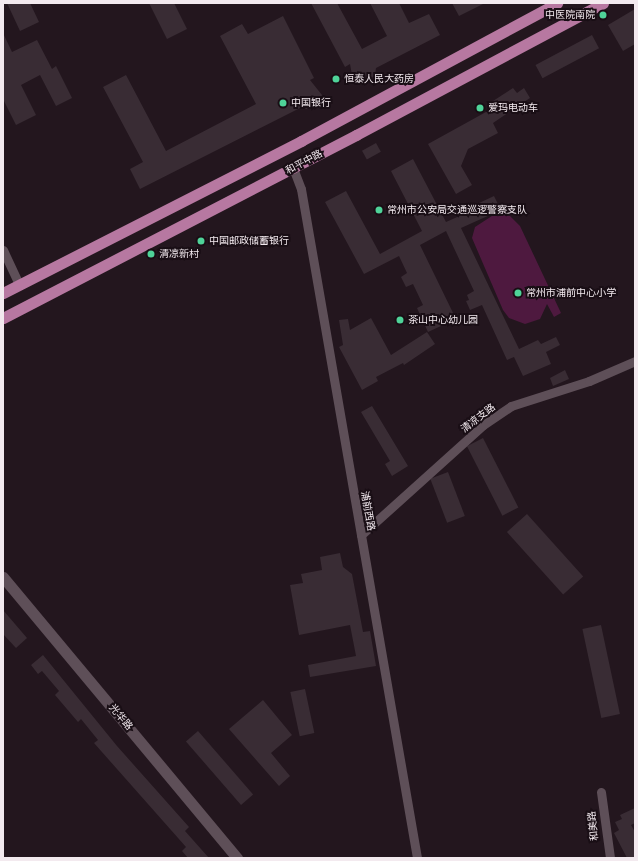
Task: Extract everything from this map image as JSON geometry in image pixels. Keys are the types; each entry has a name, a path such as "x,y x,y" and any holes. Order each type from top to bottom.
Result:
{"main road":[{"name":"和平中路","path":"3,293 301,141 557,3"},
{"name":"和平中路","path":"3,318 293,168 603,3"},
{"name":"光华路","path":"3,577 237,858"}],"street":[{"name":"浦前西路","path":"293,168 301,189 417,858"},
{"path":"3,250 20,284"},
{"name":"清凉支路","path":"361,535 484,425 511,406 589,381 635,361"},
{"name":"和美路","path":"601,792 610,858"}],"shaded area":[{"path":"495,214 510,216 520,226 561,313 554,317 547,304 540,319 525,324 509,318 503,310 472,238 475,227"}],"building":[{"path":"7,3 30,3 39,22 20,31"},
{"path":"149,3 174,3 187,29 167,39"},
{"path":"311,3 337,3 362,49 387,36 370,3 399,3 409,23 429,14 440,35 376,68 375,75 367,82 360,82 352,75 350,64 345,67"},
{"path":"452,3 485,3 459,16"},
{"path":"635,9 635,44 623,51 608,25"},
{"path":"283,16 314,78 310,80 322,95 318,105 307,109 302,107 140,189 130,169 143,162 103,87 126,75 166,151 256,104 220,36 242,24 248,34"},
{"path":"3,33 12,52 37,40 52,69 56,66 72,98 56,106 40,75 21,85 36,115 16,125 3,99"},
{"path":"592,35 599,48 543,78 535,65"},
{"path":"513,88 517,93 524,88 530,98 493,123 498,133 468,149 461,166 472,185 456,194 428,144 496,106 493,101"},
{"path":"376,143 381,152 367,160 362,151"},
{"path":"413,159 446,222 464,214 462,211 494,196 501,210 461,228 519,349 538,340 541,344 556,337 560,345 546,352 551,364 523,376 514,357 507,360 482,305 470,310 466,301 469,300 467,295 474,291 446,231 420,245 456,319 428,332 417,308 423,305 413,284 406,287 401,277 407,273 399,256 364,274 325,202 346,191 380,254 422,231 391,171"},
{"path":"371,318 391,355 427,332 435,344 404,365 403,363 376,377 378,381 362,390 339,347 343,345 339,320 348,319 350,330"},
{"path":"565,370 569,379 553,386 550,378"},
{"path":"372,406 408,466 392,476 385,464 390,461 361,412"},
{"path":"483,438 518,507 502,516 467,446"},
{"path":"448,472 465,516 447,523 430,479"},
{"path":"527,514 583,576 563,594 507,532"},
{"path":"340,553 343,567 352,574 363,632 370,631 376,666 310,677 308,665 356,656 350,625 299,635 290,585 303,583 301,574 322,570 320,557"},
{"path":"3,610 27,638 16,648 3,634"},
{"path":"601,625 620,714 601,718 582,629"},
{"path":"43,655 117,746 189,827 185,831 209,858 188,858 182,851 186,847 94,743 98,740 81,719 78,722 55,695 59,691 42,671 38,674 31,665"},
{"path":"305,689 314,733 300,736 290,692"},
{"path":"263,700 292,735 271,753 290,776 279,786 229,729"},
{"path":"198,731 253,794 241,805 186,741"},
{"path":"635,808 635,823 631,825 635,832 635,858 627,858 614,833 619,830 615,822 622,819 620,815"}],"place":[{"name":"中医院南院","path":"603,15"},
{"name":"恒泰人民大药房","path":"336,79"},
{"name":"中国银行","path":"283,103"},
{"name":"爱玛电动车","path":"480,108"},
{"name":"常州市公安局交通巡逻警察支队","path":"379,210"},
{"name":"中国邮政储蓄银行","path":"201,241"},
{"name":"清凉新村","path":"151,254"},
{"name":"常州市浦前中心小学","path":"518,293"},
{"name":"茶山中心幼儿园","path":"400,320"}]}
